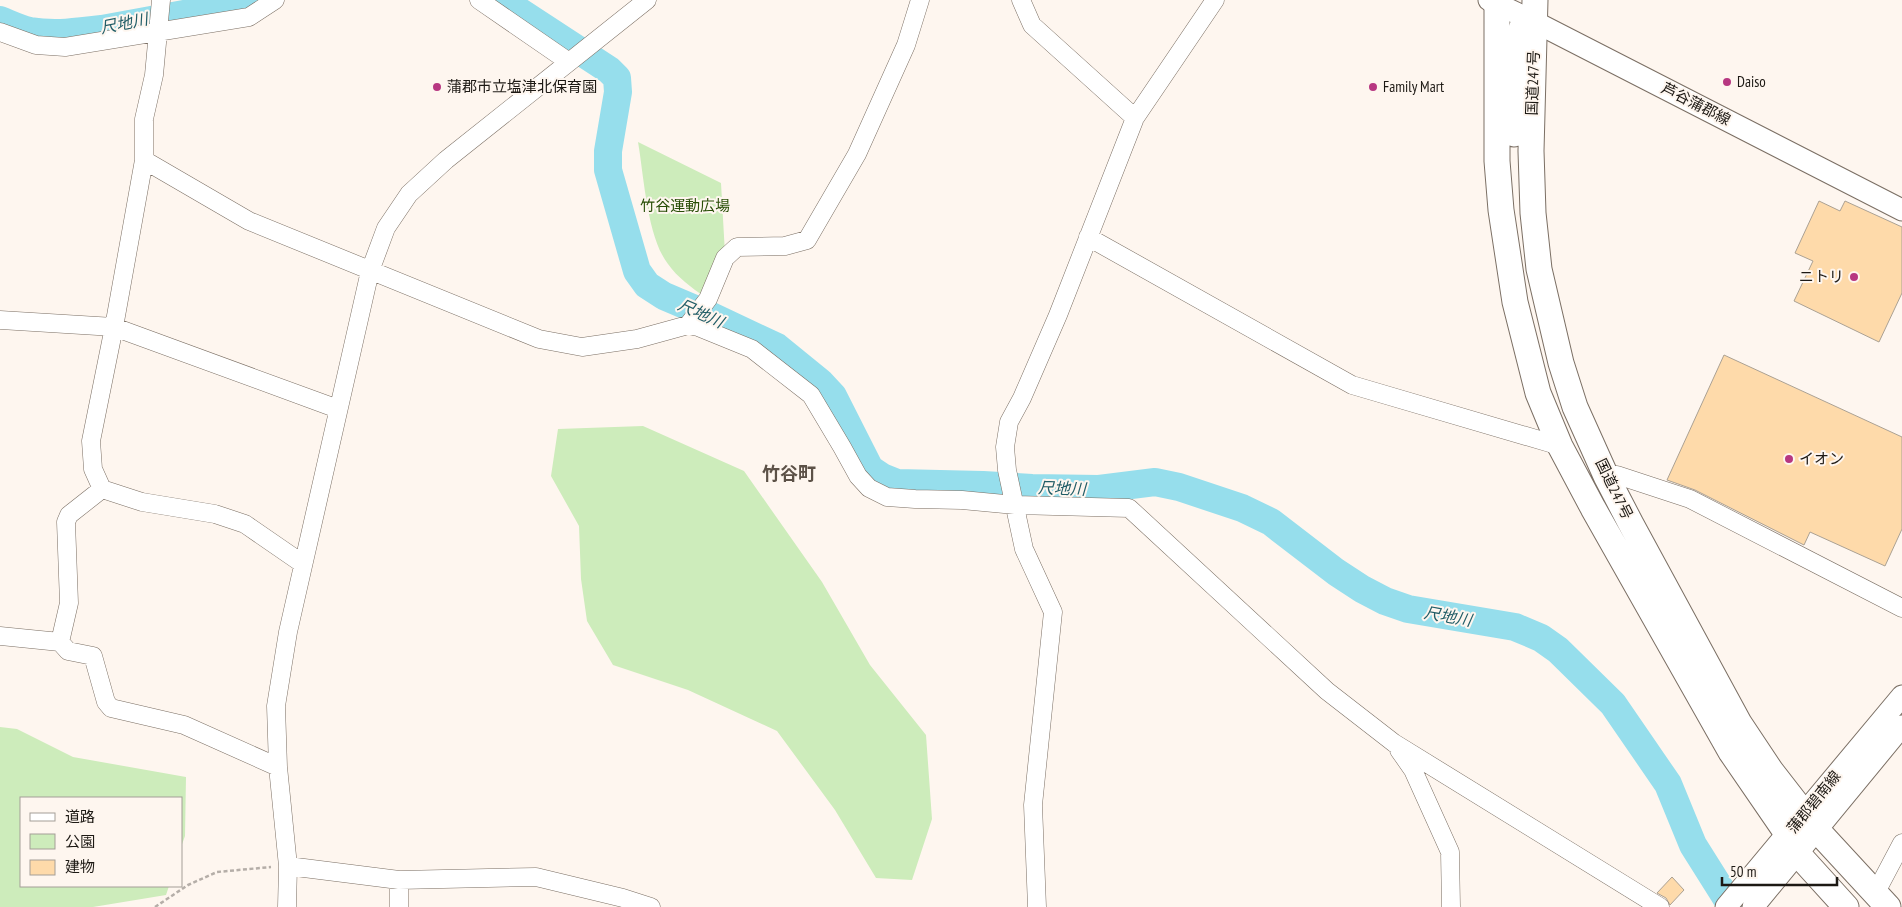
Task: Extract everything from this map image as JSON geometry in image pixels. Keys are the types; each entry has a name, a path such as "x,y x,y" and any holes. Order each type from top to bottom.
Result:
{"highway":[{"name":"国道247号","path":"1498,1 1498,161 1501,210 1515,302 1538,393 1560,446 1593,508 1731,752 1792,844 1846,907"},
{"path":"1507,242 1513,203 1516,56 1522,27 1535,11"},
{"name":"国道247号","path":"1535,11 1531,151 1533,213 1539,269 1561,364 1572,398 1606,476 1739,723 1771,771 1810,821 1881,901"}],"main road":[{"name":"芦谷蒲郡線","path":"1498,1 1535,11 1902,210"},
{"name":"蒲郡碧南線","path":"1738,903 1792,844 1902,696"},
{"name":"蒲郡碧南線","path":"1810,821 1902,726"}],"street":[{"path":"0,32 36,45 65,47 158,30 250,18 275,0"},
{"path":"480,0 571,61"},
{"path":"287,907 288,866 278,767 276,706 288,632 338,409 370,271 386,228 409,194 446,160 647,0"},
{"path":"144,160 249,221 539,340 582,348 637,339 690,323 708,299 725,258 737,247 785,246 807,240 857,154 906,45 920,0"},
{"path":"1021,0 1032,25 1135,118"},
{"path":"1037,907 1033,805 1053,612 1024,549 1009,479 1005,447 1009,422 1022,398 1058,316 1135,118 1215,0"},
{"path":"160,4 154,75 144,120 144,160 91,441 93,469 102,489 142,502 214,514 245,524 303,564"},
{"path":"1088,238 1352,385 1560,446"},
{"path":"0,320 114,327 338,409"},
{"path":"690,323 752,349 810,395 858,476 869,488 887,497 1129,508 1327,691 1394,743 1660,907"},
{"path":"1606,476 1617,475 1690,499 1902,608"},
{"path":"60,642 69,603 66,522 69,515 102,489"},
{"path":"0,636 60,642 68,651 93,656 106,702 111,708 184,724 278,767"},
{"path":"1394,743 1413,770 1450,852 1451,907"},
{"path":"1881,901 1902,843"},
{"path":"288,866 399,880 536,877 623,898 651,907"},
{"path":"399,880 399,907"}],"path":[{"path":"155,907 188,885 217,872 288,866"}],"green space":[{"name":"竹谷運動広場","path":"638,142 721,183 725,254 705,297 676,273 661,252 655,238 647,206"},
{"path":"643,426 744,471 822,582 870,665 926,735 932,819 912,880 876,878 835,810 777,731 688,690 613,665 587,621 581,579 579,526 551,476 558,429"},
{"path":"0,727 17,729 73,757 186,777 185,836 182,844 182,797 20,797 20,887 169,887 166,895 93,907 0,907"}],"building":[{"name":"ニトリ","path":"1819,201 1840,211 1845,201 1902,227 1902,293 1879,342 1794,301 1813,261 1795,253"},
{"name":"イオン","path":"1724,355 1902,437 1902,529 1885,566 1810,532 1804,545 1695,490 1667,480"},
{"path":"1672,877 1684,890 1670,905 1666,898 1657,893"}],"waterway":[{"name":"尺地川","path":"0,20 30,31 48,33 75,32 102,29 244,3 249,0"},
{"name":"尺地川","path":"502,0 609,70 617,78 618,92 608,151 608,170 637,271 647,285 664,296 777,347 820,382 833,396 870,469 882,477 897,483 1099,489 1155,482 1179,487 1242,508 1271,522 1336,572 1385,601 1408,609 1515,627 1541,638 1558,650 1613,704 1668,784 1693,845 1732,907"}],"place":[{"name":"Daiso","path":"1727,82"},
{"name":"蒲郡市立塩津北保育園","path":"437,87"},
{"name":"Family Mart","path":"1373,87"},
{"name":"ニトリ","path":"1854,277"},
{"name":"イオン","path":"1789,459"}],"district":[{"name":"竹谷町","path":"789,474"}]}
